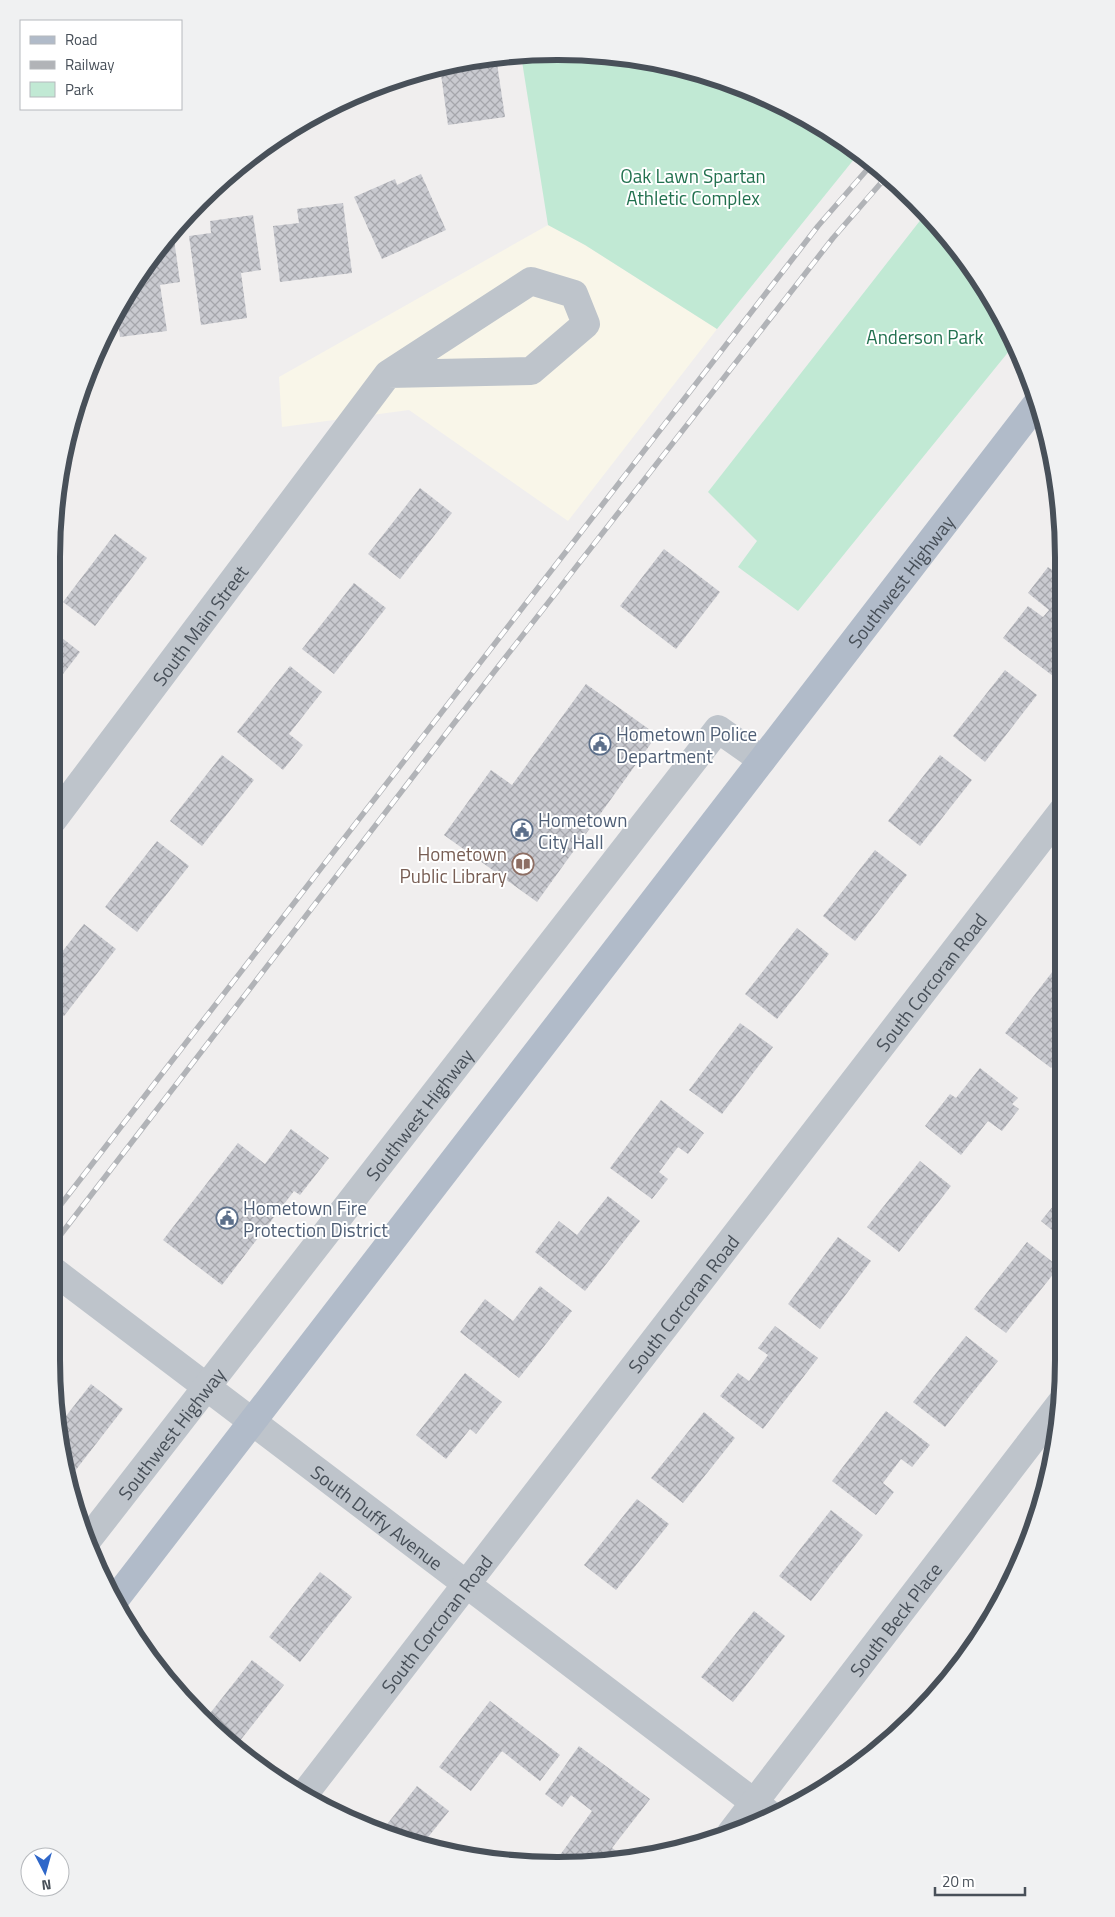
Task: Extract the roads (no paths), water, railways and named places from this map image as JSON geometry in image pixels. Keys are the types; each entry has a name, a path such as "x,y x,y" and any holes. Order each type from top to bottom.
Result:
{"main road":[{"name":"Southwest Highway","path":"119,1594 1032,409"}],"street":[{"path":"531,281 574,294 586,324 531,370 388,374 531,281"},
{"name":"South Main Street","path":"60,811 348,431 388,374"},
{"name":"Southwest Highway","path":"92,1534 718,729 762,760"},
{"name":"South Corcoran Road","path":"308,1789 467,1586 1055,820"},
{"name":"South Duffy Avenue","path":"60,1276 763,1809"},
{"name":"South Beck Place","path":"752,1817 763,1809 1052,1415"}],"railway":[{"path":"60,1206 818,226 868,169"},
{"path":"60,1236 455,722 833,238 883,181"}],"place":[{"name":"Hometown Police Department","path":"600,744"},
{"name":"Hometown City Hall","path":"522,830"},
{"name":"Hometown Public Library","path":"523,864"},
{"name":"Hometown Fire Protection District","path":"227,1218"}],"park label":[{"name":"Oak Lawn Spartan Athletic Complex","path":"693,186"},
{"name":"Anderson Park","path":"925,336"}]}
